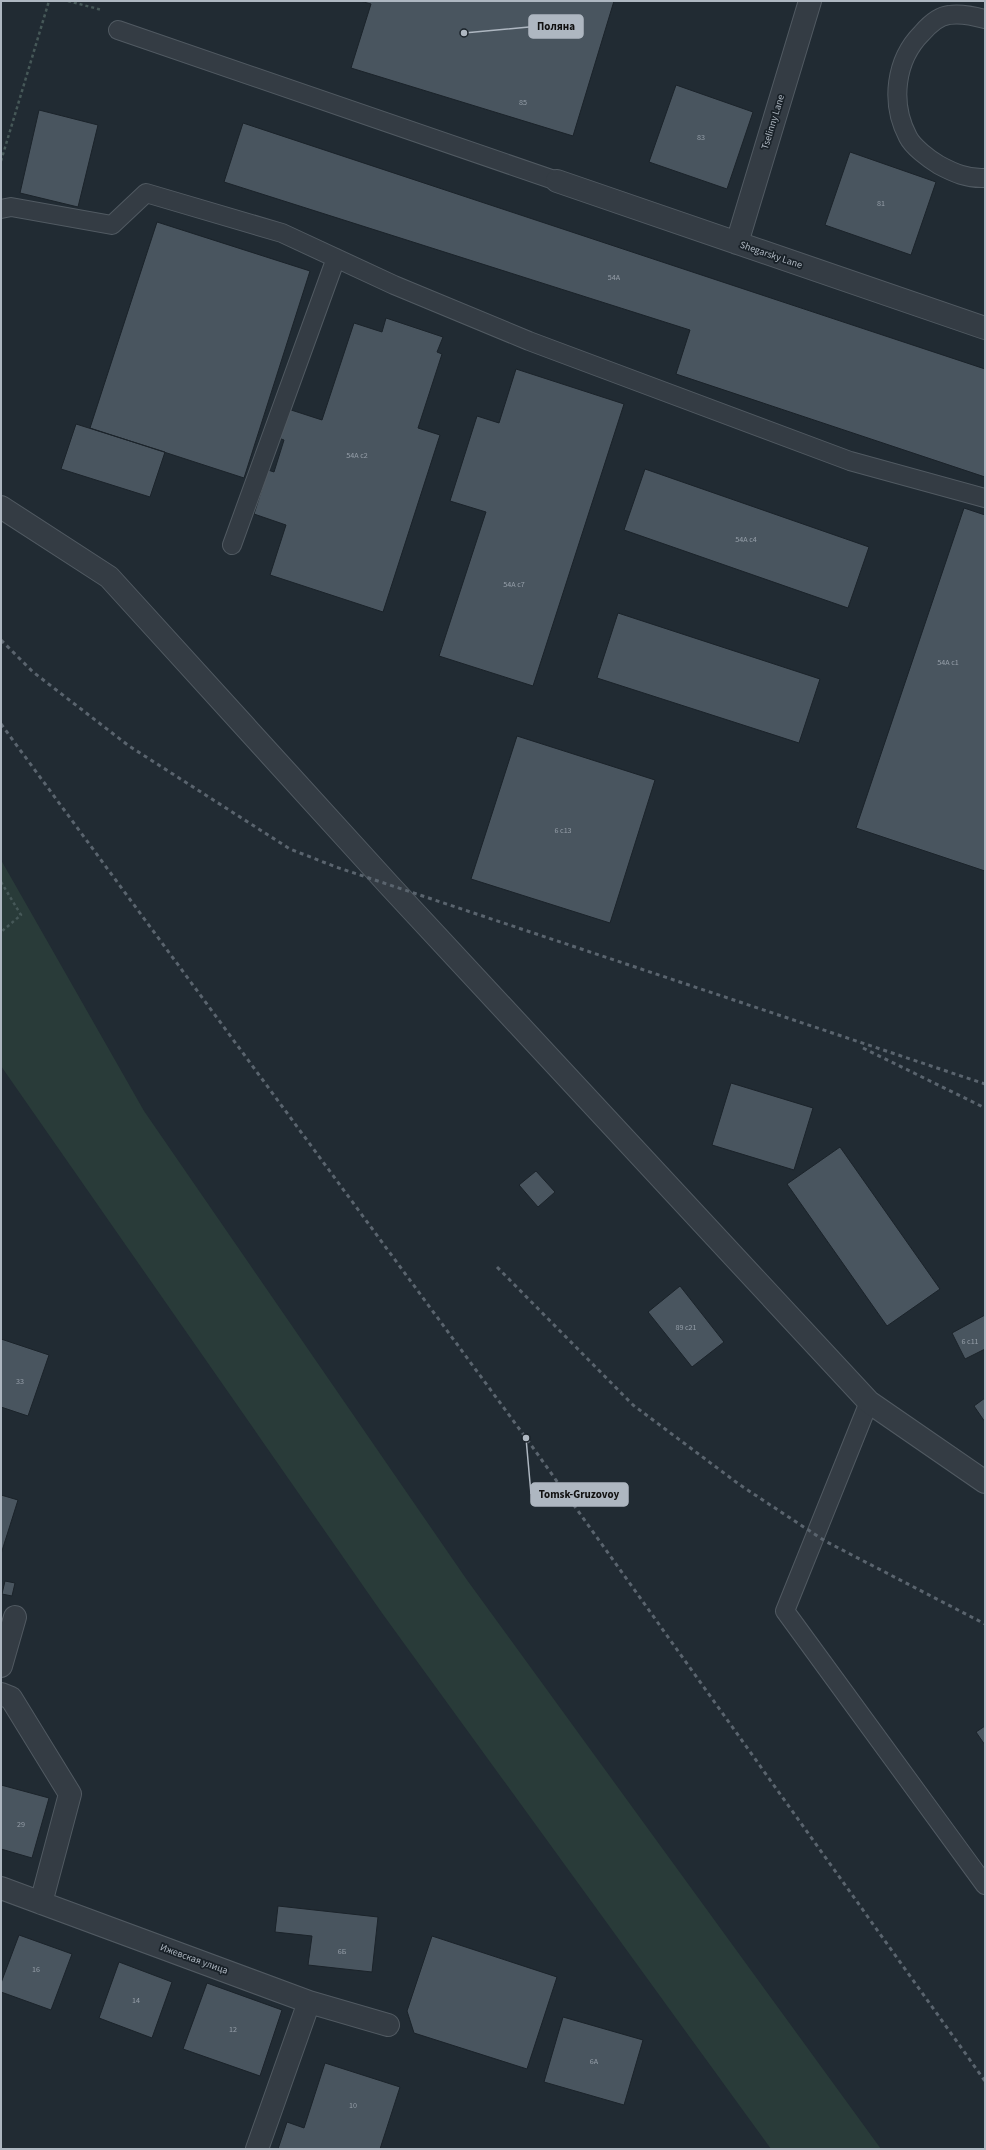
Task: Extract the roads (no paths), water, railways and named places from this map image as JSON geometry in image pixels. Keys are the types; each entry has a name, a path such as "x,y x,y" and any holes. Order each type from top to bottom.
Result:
{"street":[{"name":"Tselinny Lane","path":"737,243 810,1"},
{"name":"Shegarsky Lane","path":"557,181 985,328"},
{"path":"1,507 109,577 389,885 869,1402 985,1482"},
{"path":"1,1666 15,1617"},
{"path":"1,1694 12,1698 70,1794 41,1903"},
{"name":"Ижевская улица","path":"1,1888 309,2002 388,2025"},
{"path":"257,2149 309,2002"}],"lane":[{"path":"985,19 970,15 948,15 933,22 916,39 901,65 897,89 900,114 908,138 931,159 953,173 974,179 985,178"},
{"path":"118,30 557,181"},
{"path":"1,209 11,207 112,225 146,193 282,233 394,285 529,341 850,461 985,498"},
{"path":"232,545 336,258"},
{"path":"869,1402 784,1610 985,1885"}],"railway":[{"path":"1,640 33,672 129,746 290,849 336,867 985,1084"},
{"path":"1,724 526,1438 985,2081"},
{"path":"863,1048 985,1108"},
{"path":"497,1267 633,1405 740,1485 825,1541 985,1624"}],"place":[{"name":"Поляна","path":"464,33"},
{"name":"Tomsk-Gruzovoy","path":"526,1438"}]}
